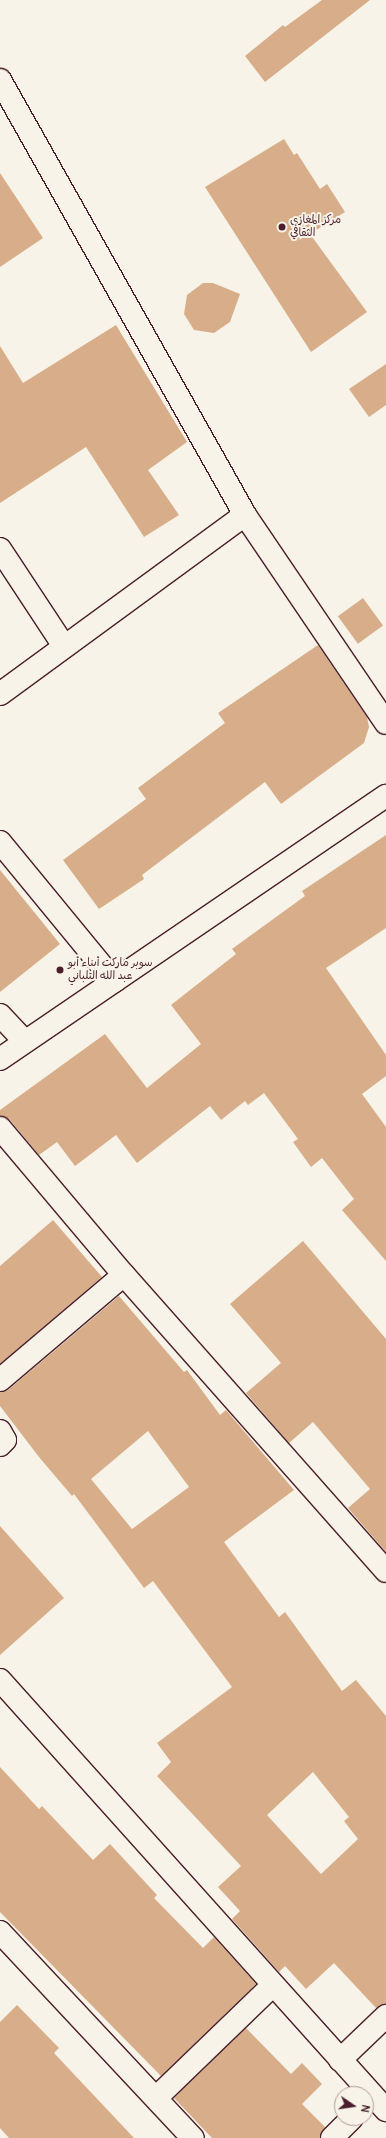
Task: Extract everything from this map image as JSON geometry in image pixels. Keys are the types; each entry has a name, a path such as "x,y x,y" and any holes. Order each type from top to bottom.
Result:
{"street":[{"path":"1,83 245,515 386,722"},
{"path":"0,694 245,515"},
{"path":"0,549 64,646"},
{"path":"0,1059 23,1040 114,981 386,796"},
{"path":"0,842 114,981"},
{"path":"0,1015 23,1040"},
{"path":"0,1128 124,1275 386,1571"},
{"path":"0,1380 124,1275"},
{"path":"0,1431 4,1440 0,1445"},
{"path":"0,1680 272,1986 340,2060 375,2103"},
{"path":"0,1932 193,2138"},
{"path":"156,2098 272,1986"},
{"path":"340,2060 386,2016"},
{"path":"332,2138 344,2126"}],"building":[{"path":"322,0 370,0 265,82 245,56 283,25 285,27"},
{"path":"284,139 294,155 297,153 320,189 327,184 345,212 310,234 367,312 311,352 205,187"},
{"path":"0,173 43,238 0,267"},
{"path":"203,283 213,283 240,294 230,322 214,333 194,330 184,314 187,295"},
{"path":"116,325 187,442 148,470 179,515 144,537 86,447 0,503 0,346 23,383"},
{"path":"386,364 386,405 369,417 349,389"},
{"path":"363,598 383,626 358,644 338,616"},
{"path":"318,645 367,717 369,727 364,743 281,804 265,782 142,875 144,879 99,909 63,860 146,799 138,788 225,723 218,713"},
{"path":"386,835 386,928 326,968 386,1055 386,1076 362,1094 386,1127 386,1261 342,1210 354,1199 322,1158 311,1167 293,1142 298,1139 264,1093 248,1105 245,1101 221,1120 210,1106 137,1163 116,1135 75,1166 57,1142 39,1155 10,1120 0,1116 0,1110 105,1034 147,1088 201,1044 171,1005 236,954 232,949 305,896 302,891"},
{"path":"0,870 60,944 0,992"},
{"path":"53,1220 102,1277 0,1364 0,1266"},
{"path":"303,1241 386,1339 386,1552 348,1508 370,1489 313,1422 289,1443 246,1393 281,1363 230,1304"},
{"path":"119,1296 184,1372 187,1370 220,1415 226,1410 294,1490 224,1542 279,1617 285,1612 342,1691 356,1680 386,1716 386,2004 376,2008 334,1963 306,1989 285,1966 279,1972 232,1919 240,1911 218,1887 241,1866 157,1776 171,1762 157,1743 232,1687 153,1581 144,1588 74,1494 72,1496 39,1457 0,1406 0,1392 8,1390","holes":["148,1431 189,1487 132,1529 91,1479","313,1772 349,1817 344,1821 358,1839 321,1874 267,1815"]},
{"path":"0,1526 64,1598 0,1655"},
{"path":"0,1767 39,1809 42,1806 93,1860 110,1844 157,1895 154,1898 203,1948 214,1937 256,1984 161,2076 0,1912"},
{"path":"17,2005 59,2048 54,2053 134,2138 9,2138 0,2128 0,2022"},
{"path":"246,2028 291,2074 302,2063 322,2084 302,2104 325,2127 320,2138 212,2138 174,2098"}],"place":[{"name":"مركز المغازي الثقافي","path":"282,227"},
{"name":"سوبر ماركت أبناء أبو عبد الله التلباني","path":"60,970"}]}
